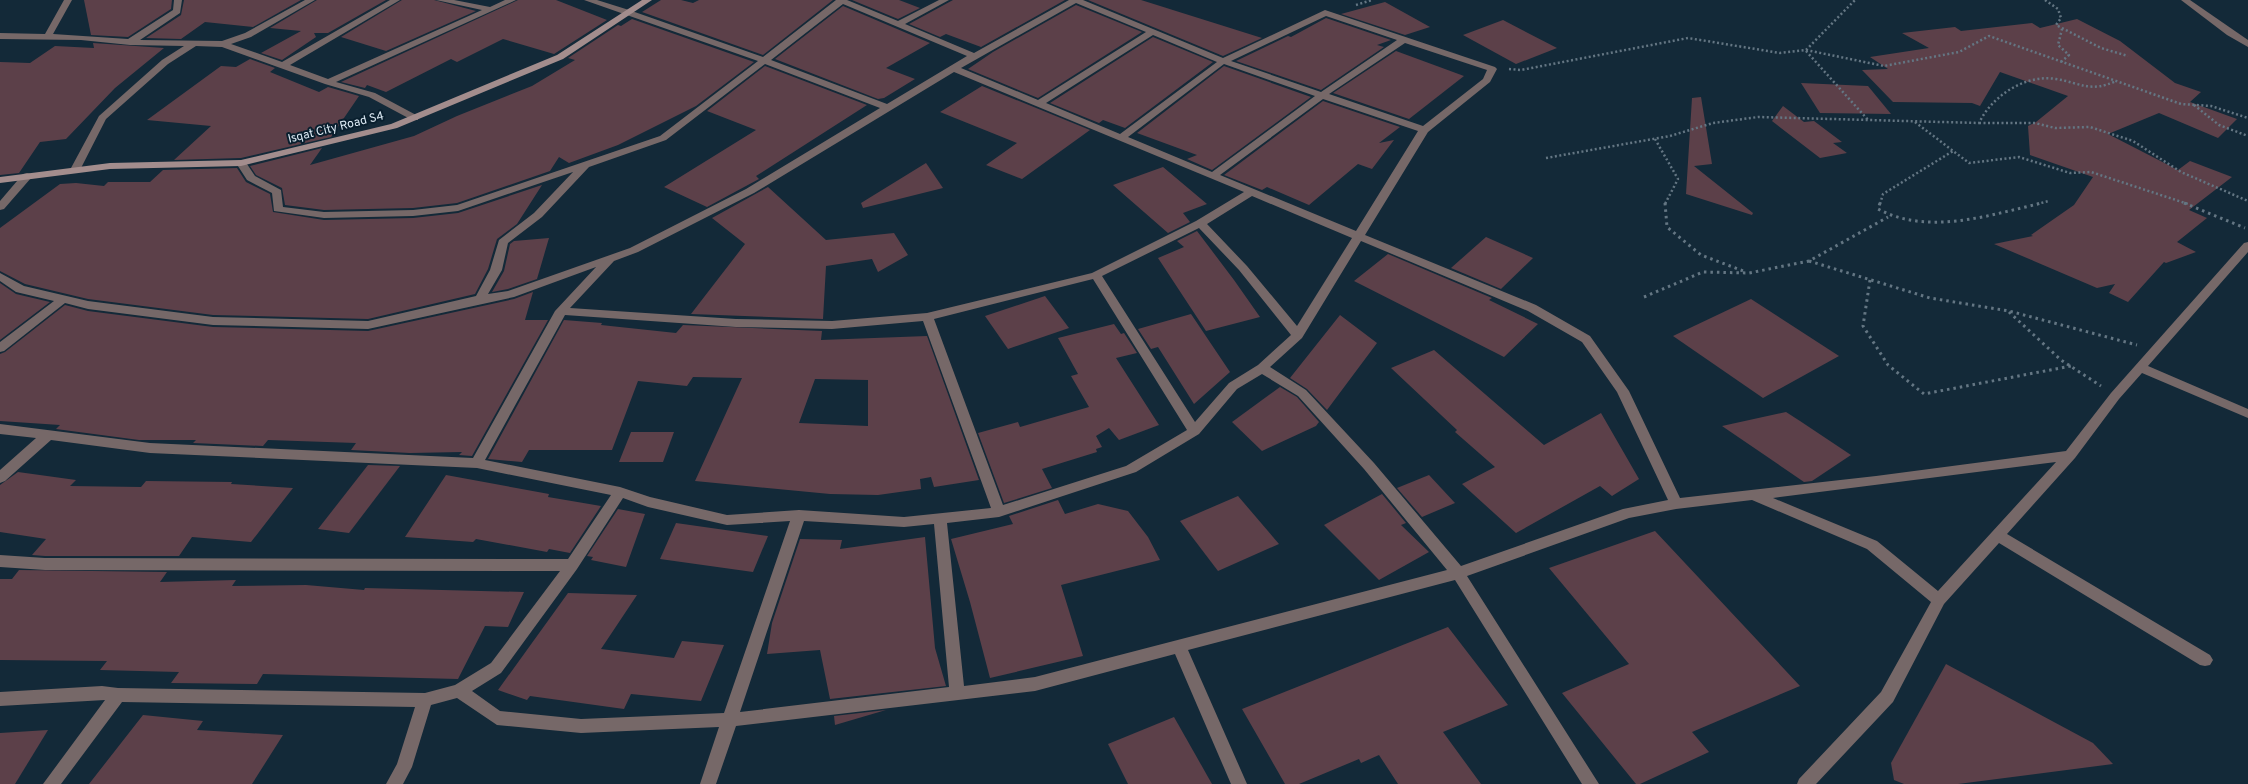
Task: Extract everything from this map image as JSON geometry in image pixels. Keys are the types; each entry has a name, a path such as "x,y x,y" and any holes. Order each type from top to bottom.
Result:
{"street":[{"path":"48,36 68,0"},
{"path":"130,42 177,11 178,0"},
{"path":"223,44 248,35 311,0"},
{"path":"282,66 396,0"},
{"path":"440,0 489,9"},
{"path":"328,82 512,0"},
{"path":"588,0 631,13 764,60 888,108"},
{"name":"Isqat City Road S4","path":"0,180 76,168 241,163 394,126 560,57 631,13 648,0"},
{"path":"241,163 251,178 277,192 278,209 324,215 413,213 458,208 663,138 842,0 974,56"},
{"path":"899,24 945,0"},
{"path":"0,276 20,289 88,305 213,321 368,325 480,299 510,294 634,250 750,191 953,68 1076,0 1223,61 1424,130"},
{"path":"2185,0 2248,44"},
{"path":"0,429 150,448 477,464 620,492 648,502 727,520 799,515 904,522 999,512 1130,469 1194,431 1233,386 1262,368 1298,335 1424,130 1487,80 1492,69 1325,13 1223,61 1122,136"},
{"path":"1040,103 1152,32"},
{"path":"0,36 81,37 130,42 223,44 328,82 372,95 415,118"},
{"path":"1214,175 1321,96 1404,39"},
{"path":"76,168 102,118 165,62 196,42"},
{"path":"953,68 1122,136 1532,308 1586,339 1623,391 1676,504"},
{"path":"480,299 496,270 503,242 538,214 587,163"},
{"path":"0,207 27,176"},
{"path":"561,311 736,323 832,324 927,317 1096,274 1200,223 1253,191"},
{"path":"1200,223 1242,268 1298,335"},
{"path":"1805,784 1887,697 1939,600 2070,455 2115,396 2142,368 2248,245"},
{"path":"477,464 561,311 610,259"},
{"path":"1096,274 1194,431"},
{"path":"0,348 63,299"},
{"path":"927,317 999,512"},
{"path":"1262,368 1302,393 1369,466 1458,573 1591,784"},
{"path":"2142,368 2248,414"},
{"path":"0,478 48,435"},
{"path":"459,691 497,718 581,726 728,720 1035,684 1458,573 1628,513 1676,504 1754,496 2070,455"},
{"path":"0,699 102,693 118,695 425,700 459,691 496,668 572,566 620,492"},
{"path":"1754,496 1872,545 1939,600"},
{"path":"708,784 728,720 799,515"},
{"path":"940,519 957,693"},
{"path":"1998,535 2205,660"},
{"path":"0,561 45,564 194,563 572,566"},
{"path":"1179,646 1239,784"},
{"path":"51,784 118,695"},
{"path":"394,784 404,767 425,700"}],"path":[{"path":"1806,50 1856,0"},
{"path":"2045,0 2058,9 2061,18 2056,25 2101,48 2128,56"},
{"path":"2061,62 2069,55 2058,45 2062,28"},
{"path":"1492,69 1520,70 1688,38 1780,53 1806,50 1884,66 1920,61 1959,52 1988,36 2011,42 2061,62 2181,104 2210,106 2248,118"},
{"path":"1806,50 1869,121"},
{"path":"1978,123 1982,111 1996,98 2033,79 2050,77 2099,88 2116,81"},
{"path":"2194,105 2208,118 2232,133 2248,136"},
{"path":"1546,158 1654,139 1713,124 1758,117 1914,122 2035,123 2055,128 2090,127 2133,141 2180,172 2248,201"},
{"path":"1914,122 1968,163 2019,158 2070,173 2092,172 2197,207 2248,229"},
{"path":"1654,139 1678,179 1665,201 1667,227 1701,255 1749,273"},
{"path":"1953,151 1883,194 1878,209 1888,218 1916,223 1979,217 2049,201"},
{"path":"1644,297 1702,272 1749,273 1810,261 1888,218"},
{"path":"1810,261 1930,298 2008,311 2157,350"},
{"path":"1870,280 1863,326 1888,365 1924,394 2071,366"},
{"path":"2008,311 2071,366 2115,396"}],"building":[{"path":"84,0 172,0 171,9 128,37 91,35"},
{"path":"184,0 301,0 253,27 205,22 181,39 146,38 181,15"},
{"path":"317,0 386,0 328,33 314,33 316,37 282,60 261,53 301,31 270,28"},
{"path":"402,0 434,0 476,11 386,51 341,37"},
{"path":"518,0 556,0 607,20 554,54 503,39 457,62 451,59 386,92 367,85 365,88 341,82"},
{"path":"661,0 681,0 693,3 699,0 833,0 763,55 642,12"},
{"path":"852,0 899,0 920,8 898,19"},
{"path":"953,0 1065,0 981,47 946,34 940,37 909,24"},
{"path":"1088,0 1141,0 1262,38 1223,56"},
{"path":"1385,2 1430,27 1405,35 1341,14"},
{"path":"1076,5 1142,32 1038,98 968,69 993,52"},
{"path":"843,6 930,43 886,68 915,79 884,98 878,99 775,59"},
{"path":"1326,18 1391,40 1377,45 1384,47 1321,90 1236,61 1288,36 1291,37"},
{"path":"632,19 754,62 696,106 618,145 569,163 559,157 550,171 457,203 413,208 324,210 285,205 282,188 256,175 250,166 322,148 310,165 414,136 457,116 532,86 575,60 568,58 618,25 621,26"},
{"path":"2077,19 2120,41 2175,83 2201,92 2190,102 2237,119 2218,138 2159,113 2108,134 2178,170 2190,161 2232,177 2189,210 2207,218 2177,242 2196,252 2166,263 2164,262 2128,302 2109,293 2115,284 2097,288 1994,244 2033,236 2031,235 2074,205 2093,177 2030,155 2028,126 2036,122 2068,96 2000,72 1980,106 1972,103 1893,102 1862,70 1888,69 1870,57 1929,48 1902,33 1955,27 1961,31 2032,23 2040,28"},
{"path":"1503,20 1557,48 1516,64 1463,35"},
{"path":"1153,37 1213,62 1125,128 1103,120 1099,123 1050,103"},
{"path":"93,43 164,48 115,88 66,139 40,142 19,173 0,175 0,62 30,63 55,46 94,48"},
{"path":"1396,51 1464,76 1409,119 1333,93"},
{"path":"250,59 275,68 270,72 319,92 328,87 359,96 331,137 241,158 174,160 211,126 147,120 221,66 236,67"},
{"path":"765,66 867,105 756,176 759,179 707,207 664,187 756,130 707,111"},
{"path":"1224,66 1311,97 1212,170 1187,159 1197,155 1137,133"},
{"path":"1801,83 1868,86 1891,114 1820,113"},
{"path":"982,86 1090,130 1022,179 986,165 1017,143 940,112"},
{"path":"1701,97 1712,164 1694,166 1753,213 1752,215 1686,194 1692,98"},
{"path":"1323,101 1400,127 1379,143 1394,140 1372,169 1358,164 1309,205 1267,187 1262,190 1224,175"},
{"path":"1783,106 1804,122 1814,121 1842,142 1833,143 1847,153 1820,158 1772,121"},
{"path":"926,163 943,188 863,208 861,203"},
{"path":"1163,167 1207,204 1183,213 1190,222 1168,233 1113,185"},
{"path":"237,168 246,182 270,194 273,212 324,220 413,218 458,213 542,185 517,224 497,239 488,269 475,294 368,319 213,315 88,299 25,284 0,271 0,228 60,184 76,183 104,186 108,182 150,182 163,170"},
{"path":"768,187 826,240 894,233 908,255 878,272 872,259 826,266 823,319 691,314 745,244 712,218"},
{"path":"1197,231 1260,317 1206,331 1158,258 1184,247 1177,241"},
{"path":"1486,237 1533,258 1501,289 1451,268"},
{"path":"549,238 537,279 508,289 492,292 504,271 510,244 514,241"},
{"path":"1388,254 1492,298 1489,300 1538,324 1504,357 1354,281"},
{"path":"0,283 16,294 50,302 0,340"},
{"path":"533,292 525,320 548,320 472,456 459,455 462,452 410,453 351,450 356,443 268,440 263,446 193,443 196,440 139,440 56,429 60,425 0,421 0,354 65,305 88,311 213,327 368,331 514,299"},
{"path":"1045,296 1069,328 1008,349 985,316"},
{"path":"1751,299 1839,356 1763,398 1673,336"},
{"path":"1191,314 1230,372 1194,404 1158,347 1151,349 1138,329"},
{"path":"1340,315 1377,343 1327,410 1307,389 1290,378"},
{"path":"564,320 676,333 683,325 822,331 821,340 927,336 979,480 934,487 931,477 920,479 921,489 878,495 830,494 695,481 742,378 693,377 687,386 638,381 612,450 529,450 522,462 488,459","holes":["815,379 868,380 868,426 799,423"]},
{"path":"1114,324 1121,334 1124,333 1137,353 1116,358 1159,425 1119,440 1109,428 1096,436 1102,447 1096,449 1097,452 1042,469 1052,488 1004,503 978,433 1018,422 1020,427 1089,407 1071,376 1078,374 1058,338"},
{"path":"1434,350 1544,445 1601,413 1639,479 1612,496 1600,486 1516,533 1462,484 1495,467 1455,432 1457,430 1391,368"},
{"path":"1280,387 1297,397 1319,422 1316,426 1262,451 1232,422"},
{"path":"1786,412 1851,455 1812,481 1804,482 1722,426"},
{"path":"631,432 674,432 663,462 619,462"},
{"path":"368,465 400,466 349,533 318,529"},
{"path":"18,472 76,480 70,486 141,487 146,481 232,482 231,484 293,488 251,542 192,537 179,556 45,556 32,555 46,539 0,532 0,485"},
{"path":"446,475 549,494 548,497 601,506 570,553 549,549 547,552 476,539 473,542 405,537"},
{"path":"1429,475 1455,503 1422,517 1397,488"},
{"path":"1382,494 1406,523 1401,525 1429,552 1379,580 1324,525"},
{"path":"1238,496 1279,544 1218,571 1180,521"},
{"path":"1058,500 1065,514 1098,504 1128,511 1148,537 1160,560 1061,585 1083,656 990,678 951,539 1013,524 1009,516"},
{"path":"618,509 645,514 626,567 591,560 593,557 587,556"},
{"path":"676,523 768,536 753,572 660,559"},
{"path":"1655,531 1800,686 1692,732 1709,752 1640,784 1636,784 1562,693 1629,664 1549,568"},
{"path":"925,537 935,648 946,686 830,699 820,650 767,654 772,623 800,539 842,540 840,549"},
{"path":"19,570 167,572 160,582 236,580 232,586 306,585 364,590 365,588 524,592 508,627 485,626 458,679 263,674 257,684 171,683 179,672 100,670 107,661 0,660 0,579 12,579"},
{"path":"568,593 637,595 601,649 674,658 682,641 724,645 701,701 631,694 624,709 530,696 527,700 498,690"},
{"path":"1448,627 1508,705 1443,732 1481,784 1398,784 1379,755 1361,763 1359,759 1299,784 1285,784 1242,709"},
{"path":"1946,664 2093,743 2113,764 1958,784 1904,784 1894,780 1891,763"},
{"path":"886,710 835,725 834,716"},
{"path":"143,715 203,721 197,730 283,735 252,784 89,784"},
{"path":"1174,717 1212,784 1128,784 1108,744"},
{"path":"48,730 15,784 0,784 0,733"}]}
